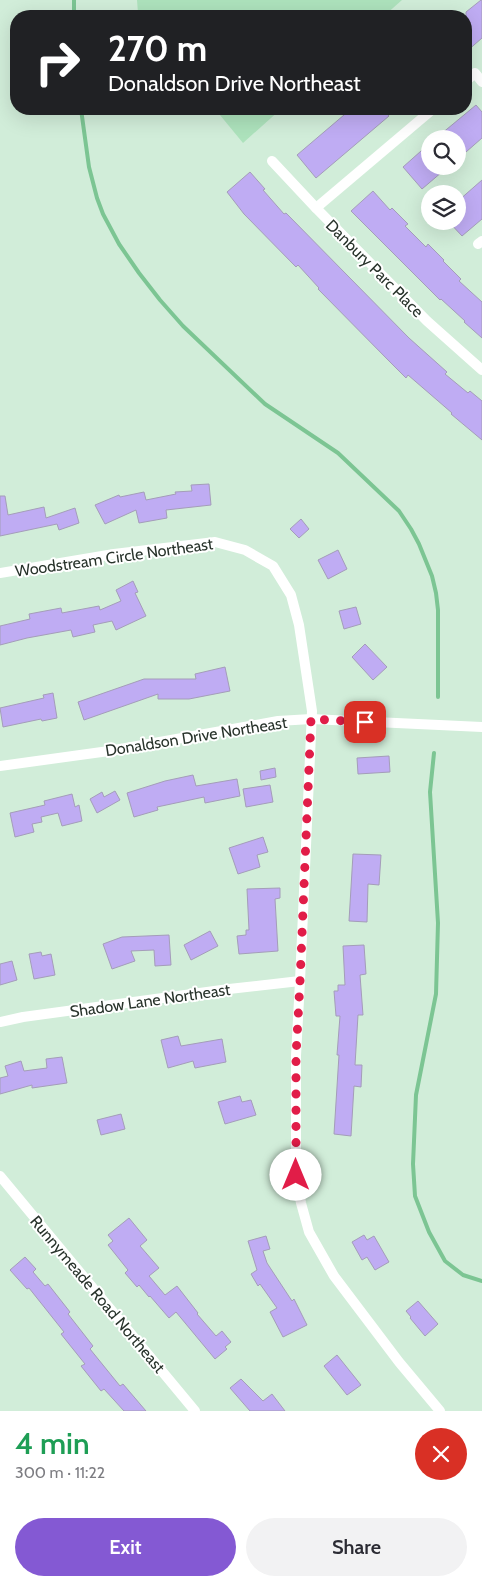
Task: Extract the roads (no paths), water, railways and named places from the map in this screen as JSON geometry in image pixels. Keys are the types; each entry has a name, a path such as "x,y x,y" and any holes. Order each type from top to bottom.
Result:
{"street":[{"path":"478,70 482,82"},
{"path":"316,208 426,115"},
{"name":"Danbury Parc Place","path":"272,161 427,321 482,370"},
{"name":"Woodstream Circle Northeast","path":"0,573 114,554 215,542 245,550 272,566 291,595 299,625 312,711 296,1056 296,1175 301,1203 309,1232 334,1276 399,1362 440,1411"},
{"name":"Donaldson Drive Northeast","path":"0,766 109,751 278,721 311,719 482,726"},
{"name":"Shadow Lane Northeast","path":"0,1022 23,1017 229,988 300,982"},
{"name":"Runnymeade Road Northeast","path":"0,1176 195,1411"}],"waterway":[{"path":"74,0 74,10"},
{"path":"82,115 89,167 103,214 119,244 160,300 183,326 265,404 338,453 399,511 411,529 432,576 436,593 438,610 438,697"},
{"path":"434,753 430,792 438,923 436,994 416,1095 413,1164 415,1196 429,1232 445,1261 463,1275 482,1281"}]}
